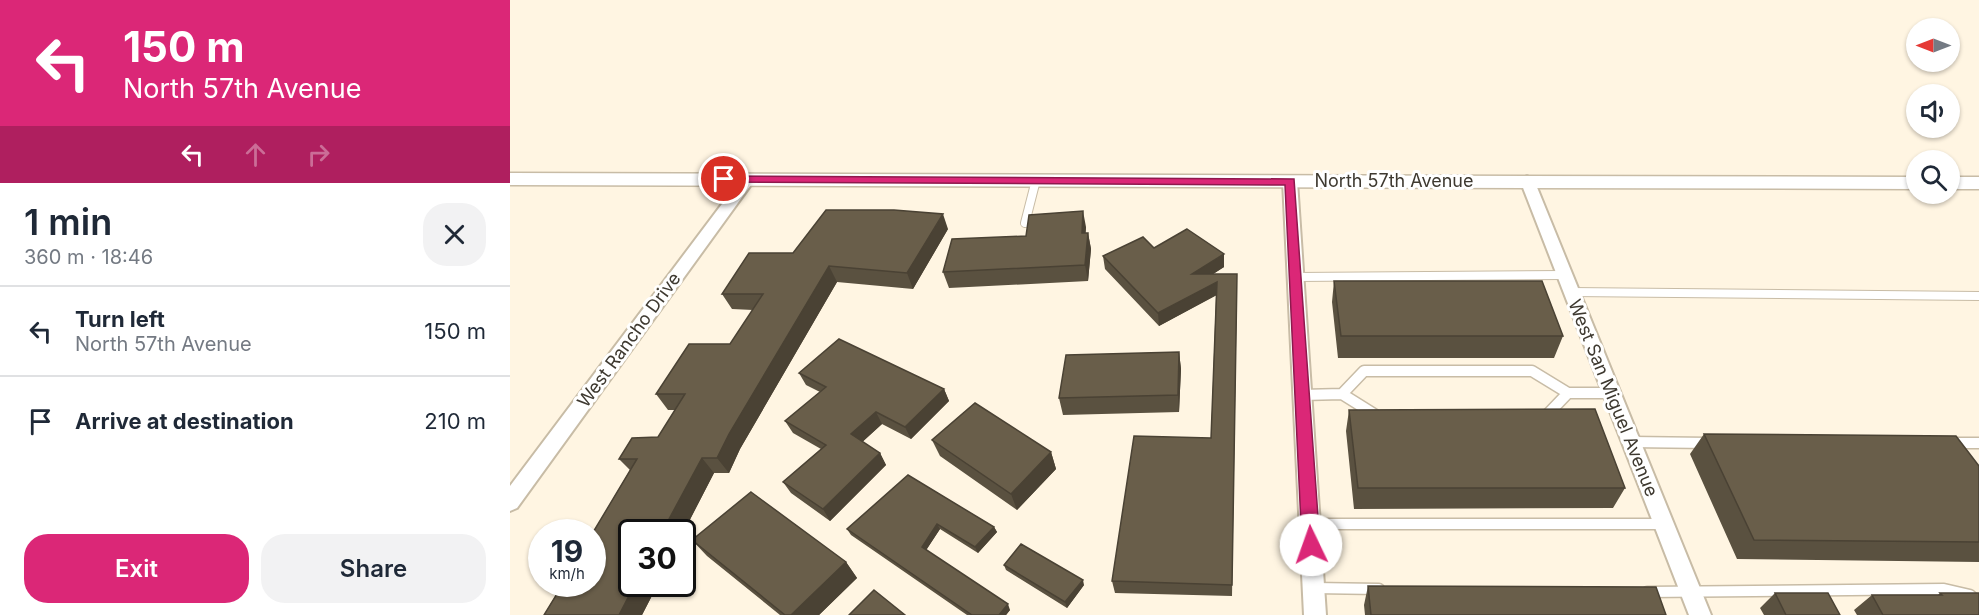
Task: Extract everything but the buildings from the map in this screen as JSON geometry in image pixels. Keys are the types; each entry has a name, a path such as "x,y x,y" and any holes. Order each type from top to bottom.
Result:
{"street":[{"name":"North 57th Avenue","path":"510,179 1527,180 1906,183"},
{"name":"West Rancho Drive","path":"510,502 748,179"},
{"name":"West San Miguel Avenue","path":"1527,180 1700,615"},
{"path":"1290,181 1315,615"},
{"path":"1960,183 1979,183"}],"lane":[{"path":"1026,223 1036,180"},
{"path":"1296,277 1979,296"},
{"path":"1342,394 1364,371 1532,371 1568,393 1611,393"},
{"path":"1534,417 1546,417 1568,393"},
{"path":"1302,395 1342,394 1371,414 1382,414"},
{"path":"1631,442 1724,442"},
{"path":"1938,442 1977,444"},
{"path":"1310,524 1664,524"},
{"path":"1313,588 1396,589"},
{"path":"1632,592 1816,595 1944,589 1970,595 1979,604"}],"route":[{"path":"724,179 1290,181 1311,545"}]}
